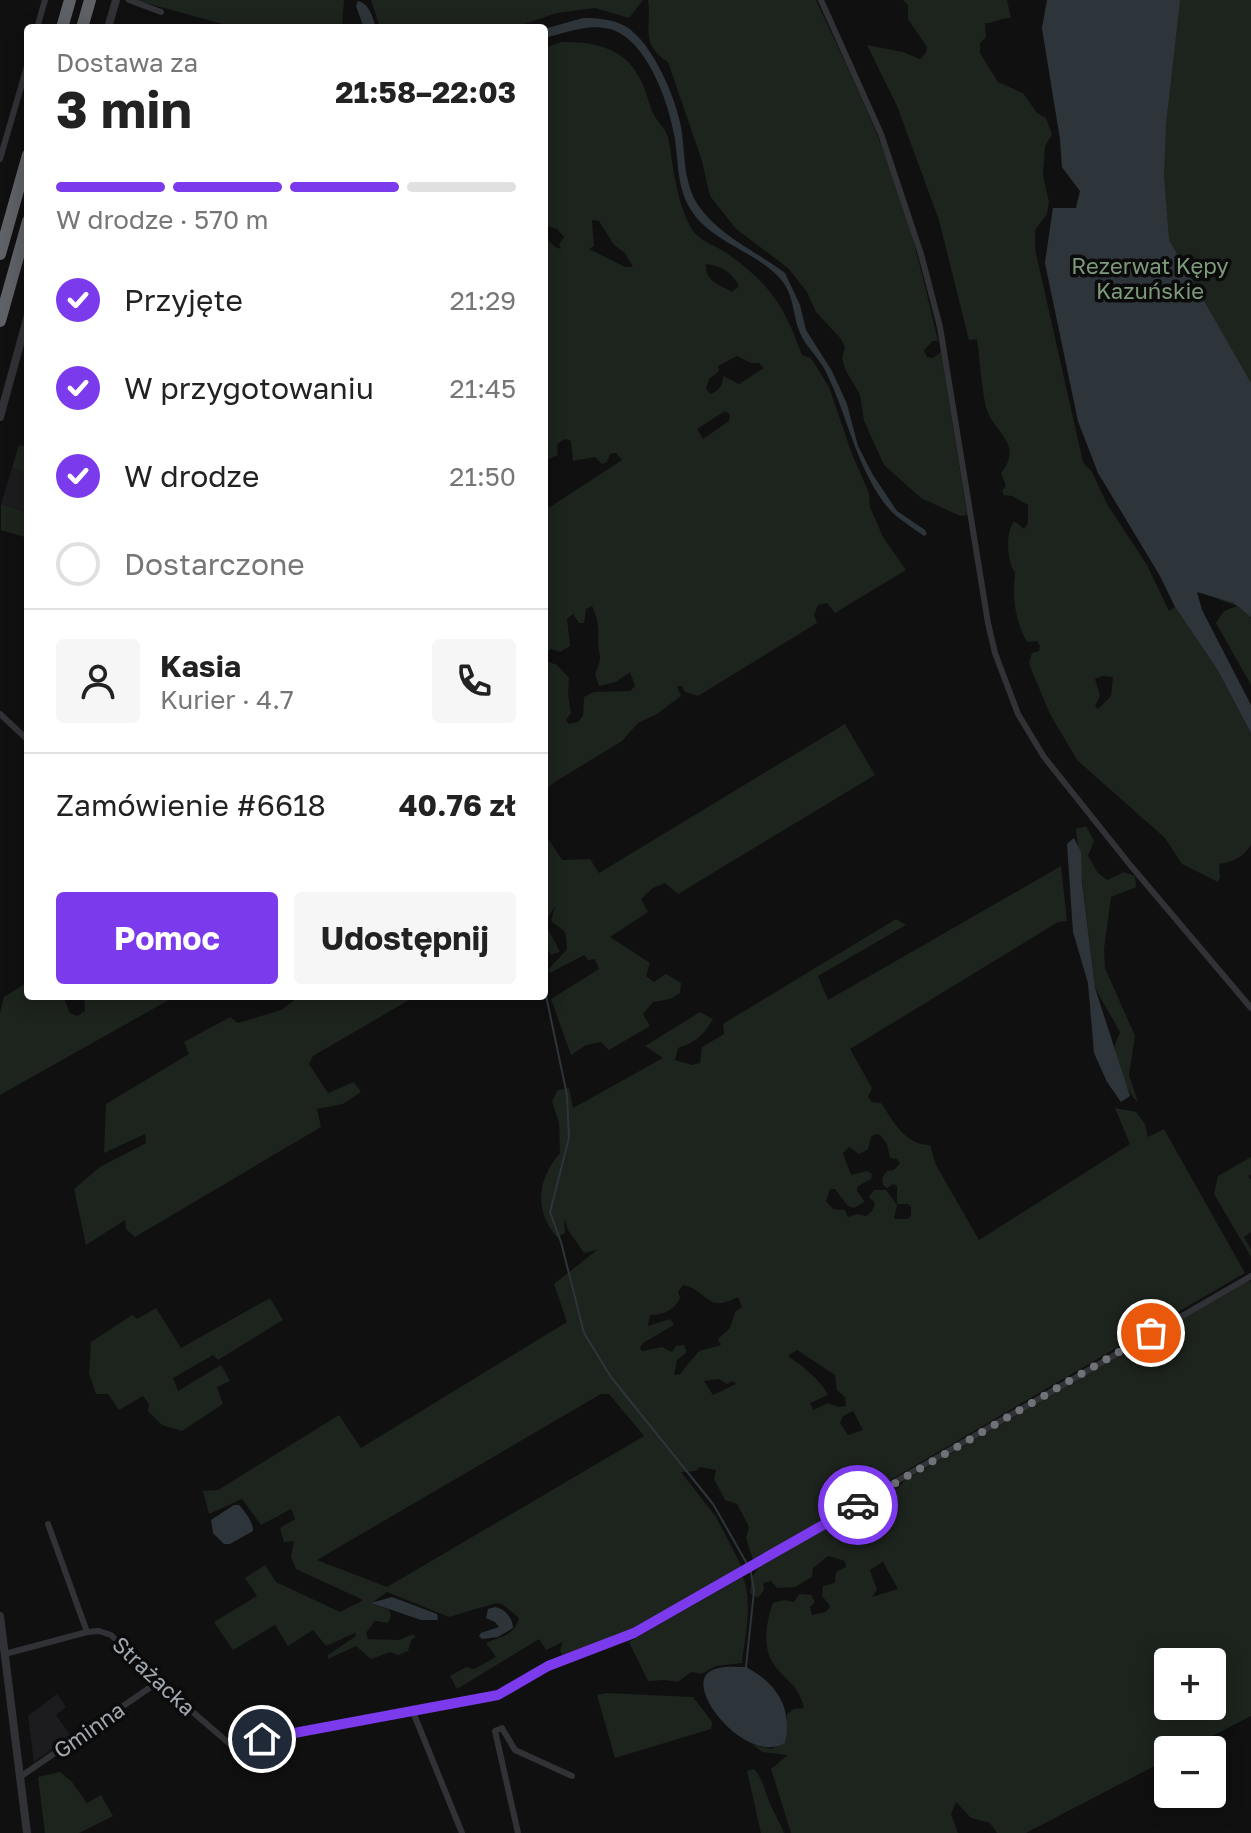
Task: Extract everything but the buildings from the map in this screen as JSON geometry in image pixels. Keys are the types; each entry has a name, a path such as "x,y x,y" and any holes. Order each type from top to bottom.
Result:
{"highway":[{"path":"63,24 70,0"},
{"path":"83,24 90,0"},
{"path":"0,254 24,169"},
{"path":"0,321 24,235"}],"street":[{"path":"38,24 45,0"},
{"path":"109,24 116,0"},
{"path":"129,0 161,12"},
{"path":"821,0 881,134 921,254 940,327 988,623 995,653 1018,714 1059,779 1251,1008"},
{"path":"0,159 24,77"},
{"path":"0,417 24,330"},
{"path":"0,714 24,736"},
{"name":"Strażacka","path":"5,1654 87,1632 99,1631 111,1635 158,1682 231,1745 498,1695 548,1666 634,1633 1250,1276"},
{"name":"Strażacka","path":"48,1524 87,1632"},
{"path":"0,1616 27,1833"},
{"name":"Gminna","path":"20,1777 158,1682"},
{"path":"413,1712 462,1833"},
{"path":"518,1833 495,1731 502,1728 515,1750 572,1776"}],"shaded area":[{"name":"Rezerwat Kępy Kazuńskie","path":"1047,0 1180,0 1166,124 1164,176 1169,240 1251,383 1251,617 1234,603 1197,592 1202,610 1251,705 1251,733 1217,669 1175,607 1160,576 1098,473 1078,421 1045,263 1053,208 1076,208 1080,191 1062,167 1042,28"},
{"path":"358,1 368,8 375,24 363,24 356,6"},
{"path":"583,18 605,19 625,26 645,45 662,74 680,120 693,197 716,225 785,273 800,305 806,330 832,371 847,404 858,446 873,475 897,511 927,534 924,536 890,510 869,479 826,372 799,331 785,285 765,265 712,232 691,210 680,183 667,105 644,58 623,35 610,29 585,28 548,37 548,28"},
{"path":"12,468 24,471 24,512 1,504"},
{"path":"1074,838 1081,852 1095,988 1130,1096 1121,1102 1107,1082 1094,1053 1088,983 1073,932 1067,844"},
{"path":"239,1505 246,1514 253,1531 230,1544 224,1544 213,1533 211,1520"},
{"path":"392,1597 437,1614 438,1620 421,1620 371,1603"},
{"path":"495,1607 507,1614 513,1628 498,1637 482,1639 479,1636 481,1633 499,1627 486,1618 488,1609"},
{"path":"722,1667 746,1667 766,1681 780,1698 786,1718 785,1743 770,1747 754,1744 724,1723 712,1708 705,1694 704,1681 709,1672"},
{"path":"57,1694 66,1707 56,1715 71,1736 34,1762 28,1716"}],"green space":[{"path":"135,0 344,0 342,24 222,24"},
{"path":"371,0 643,0 629,18 595,8 557,13 525,24 379,24"},
{"path":"648,0 816,0 875,130 906,216 938,341 933,341 924,350 927,357 933,358 941,352 967,515 960,516 921,498 884,465 864,421 860,395 845,369 842,358 845,347 841,339 816,312 807,292 788,268 736,229 710,196 702,161 668,62 650,41"},
{"path":"903,0 1007,0 1011,18 985,23 986,37 980,43 980,53 998,82 1023,93 1037,113 1046,118 1052,134 1045,147 1043,175 1049,202 1047,214 1035,230 1035,249 1083,462 1147,565 1169,611 1175,607 1217,669 1251,733 1251,845 1238,858 1219,864 1218,882 1182,864 1165,838 1077,760 1050,714 1031,669 1029,662 1032,653 1039,651 1040,646 1037,641 1027,642 1017,617 1015,573 1008,547 1014,521 1024,529 1028,523 1028,505 1004,495 1002,491 1006,486 1001,473 1010,454 1005,438 986,407 977,339 969,340 939,220 897,106 867,45 903,52 920,59 927,47 908,19 908,5","holes":["1113,677 1111,696 1098,709 1095,706 1100,696 1095,679"]},
{"name":"Rezerwat Kępy Kazuńskie","path":"1047,0 1251,0 1251,685 1216,623 1224,611 1237,606 1197,591 1098,473 1078,421 1045,263 1053,208 1076,208 1080,191 1062,167 1042,28"},
{"path":"561,42 606,48 624,58 632,67 668,137 679,197 687,220 696,235 728,254 755,276 782,310 802,355 811,358 829,387 869,493 870,507 883,537 906,570 835,613 827,603 818,605 814,615 817,623 698,696 677,686 681,696 657,714 638,723 622,741 548,788 548,662 557,665 569,678 571,713 566,720 569,724 578,722 583,716 584,697 594,692 630,691 635,686 630,672 616,682 599,686 595,674 600,659 598,627 592,606 586,609 584,623 579,623 573,614 567,619 570,646 560,652 548,651 548,506 622,460 616,453 610,454 607,462 602,464 595,457 573,461 571,441 565,439 557,444 558,455 548,459 548,239 561,249 559,244 564,237 557,229 548,227 548,47","holes":["592,220 599,221 633,267 625,267 589,249 594,246","706,264 726,270 739,286 732,292 714,282 706,270","737,356 751,363 759,363 764,368 739,384 723,376 720,388 710,394 706,388 709,379 719,371 718,366","725,411 730,415 729,421 703,439 697,429"]},
{"path":"19,445 24,446 24,471 12,468"},
{"path":"1,504 24,512 24,537 1,530"},
{"path":"845,724 875,775 678,894 665,883 653,888 641,899 648,912 610,937 650,963 646,976 654,982 666,974 681,983 680,993 670,999 653,1002 643,1014 650,1026 609,1050 601,1042 586,1045 571,1055 551,999 599,969 595,959 588,960 584,955 550,973 548,970 567,949 565,932 551,921 555,906 548,918 548,838 562,860 590,859 599,873"},
{"path":"1086,826 1094,841 1088,856 1098,873 1107,880 1124,872 1135,876 1136,887 1111,897 1104,949 1105,968 1135,1036 1129,1075 1138,1102 1122,1076 1117,1059 1115,1045 1120,1032 1095,988 1076,829"},
{"path":"1061,866 1067,921 1058,922 850,1049 872,1088 868,1097 872,1102 881,1103 907,1137 930,1145 936,1165 979,1240 1130,1144 1115,1108 1136,1112 1145,1124 1148,1137 1164,1129 1245,1273 753,1560 746,1538 749,1527 737,1504 725,1500 714,1479 716,1470 700,1467 696,1471 681,1472 716,1517 742,1567 623,1635 562,1655 563,1642 546,1650 539,1639 457,1689 450,1676 466,1667 474,1669 496,1657 486,1643 510,1632 519,1618 502,1604 496,1603 449,1617 387,1592 372,1603 389,1610 391,1616 388,1623 375,1621 366,1633 368,1639 399,1640 413,1634 416,1637 411,1640 408,1651 398,1655 390,1652 371,1659 356,1646 328,1659 328,1655 356,1636 355,1633 326,1646 313,1630 288,1646 275,1625 233,1650 214,1622 257,1596 245,1578 265,1565 276,1582 340,1612 363,1600 296,1569 291,1557 294,1541 284,1542 280,1528 295,1519 291,1509 261,1525 242,1499 209,1514 203,1491 218,1490 339,1415 361,1448 567,1322 554,1284 597,1250 584,1253 568,1230 564,1218 565,1233 557,1237 544,1216 543,1184 560,1153 559,1123 552,1101 558,1090 569,1088 573,1108 663,1058 645,1046 700,1012 713,1019 699,1037 678,1048 675,1060 692,1065 700,1063 702,1047 724,1034 723,1024 896,919 906,925 818,976 828,1000","holes":["880,1135 887,1144 890,1158 900,1163 882,1178 887,1188 893,1184 897,1186 897,1204 911,1207 911,1216 907,1219 894,1219 897,1205 886,1190 874,1190 869,1197 875,1203 866,1216 857,1214 848,1217 845,1210 833,1209 826,1201 830,1189 835,1189 848,1206 854,1208 865,1202 857,1191 858,1186 871,1179 872,1174 867,1171 851,1175 843,1153 849,1147 859,1154 868,1149 871,1137","683,1285 713,1302 727,1302 738,1297 742,1307 735,1312 730,1328 718,1339 721,1345 699,1351 680,1374 674,1375 677,1360 687,1352 684,1345 676,1346 672,1352 662,1347 642,1351 640,1348 643,1343 674,1325 670,1319 648,1326 650,1315 668,1311 680,1298 678,1292","797,1350 835,1375 837,1390 845,1397 846,1406 828,1403 813,1410 810,1403 828,1395 816,1378 788,1356","719,1379 727,1384 733,1381 736,1384 713,1395 704,1381","601,1394 609,1394 644,1436 387,1587 317,1560","853,1411 863,1430 848,1435 840,1423 843,1416"]},
{"path":"548,929 560,952 551,955 548,950"},
{"path":"24,984 24,1000 65,1000 70,1013 77,1016 85,1011 84,1000 169,1000 0,1095 0,1013 4,997"},
{"path":"295,1000 409,1000 313,1056 309,1064 328,1093 354,1082 361,1092 343,1104 317,1109 321,1127 135,1237 126,1229 125,1220 86,1245 74,1189 100,1167 146,1143 145,1134 104,1153 106,1104 189,1054 184,1042 230,1017 238,1023 281,1010"},
{"path":"1251,1157 1251,1174 1248,1176 1251,1180 1251,1232 1244,1237 1251,1249 1251,1257 1214,1194 1218,1176"},
{"path":"1248,1280 1251,1282 1251,1716 1212,1736 1154,1736 1154,1766 1026,1833 997,1833 990,1823 971,1818 956,1802 951,1814 958,1833 791,1833 771,1769 788,1755 762,1752 752,1744 771,1749 785,1743 787,1714 804,1708 797,1691 769,1656 766,1638 768,1620 773,1603 784,1600 794,1602 799,1594 811,1595 815,1602 810,1607 812,1615 826,1612 830,1606 822,1596 823,1586 835,1583 836,1572 846,1567 845,1561 828,1556 813,1568 812,1577 795,1587 777,1588 771,1581 763,1583 764,1590 758,1598 750,1593 752,1577 759,1567 899,1487 904,1481","holes":["883,1562 898,1589 872,1597 877,1590 870,1570"]},
{"path":"270,1298 283,1320 218,1360 213,1355 173,1378 178,1391 221,1365 230,1381 217,1387 223,1404 182,1431 162,1425 148,1411 149,1404 143,1396 119,1410 108,1394 96,1394 89,1373 91,1342 132,1315 137,1319 156,1308 181,1348"},
{"path":"743,1577 748,1609 742,1663 716,1666 702,1674 691,1672 678,1682 648,1681 629,1642"},
{"path":"597,1695 693,1697 712,1722 711,1729 615,1758"},
{"path":"754,1769 784,1833 761,1833 747,1771"},
{"path":"60,1772 72,1782 87,1803 101,1795 113,1816 79,1833 45,1833 38,1777"}],"waterway":[{"path":"547,1000 567,1095 569,1138 550,1212 561,1242 584,1333 611,1377 713,1504 746,1562 754,1591 746,1667"}],"way so far":[{"path":"858,1505 1151,1333"}],"route":[{"path":"262,1739 498,1695 548,1666 634,1633 858,1505"}]}
